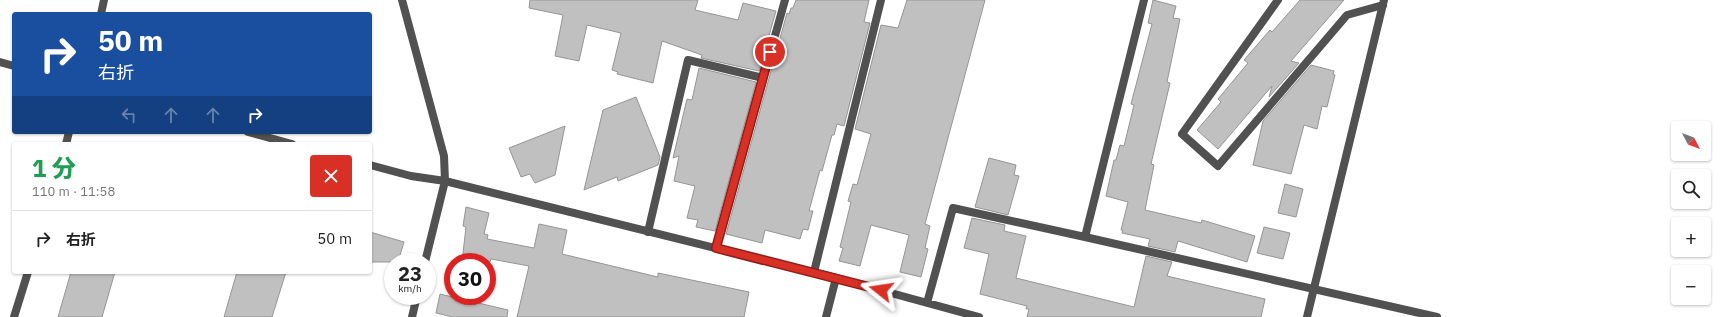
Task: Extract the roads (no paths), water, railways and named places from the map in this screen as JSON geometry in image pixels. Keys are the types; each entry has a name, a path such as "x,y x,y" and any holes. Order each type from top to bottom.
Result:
{"street":[{"path":"101,12 104,0"},
{"path":"402,0 444,156 445,182 427,253"},
{"path":"716,248 784,0"},
{"path":"814,272 881,0"},
{"path":"1085,237 1144,0"},
{"path":"1278,0 1182,134 1218,166 1347,15 1383,3"},
{"path":"1308,317 1383,3"},
{"path":"648,232 688,60 763,78"},
{"path":"0,62 12,65"},
{"path":"255,134 285,142"},
{"path":"372,166 814,272 979,317"},
{"path":"927,303 953,208 1437,317"},
{"path":"14,317 27,274"},
{"path":"826,317 836,278"},
{"path":"412,317 415,305"}]}
